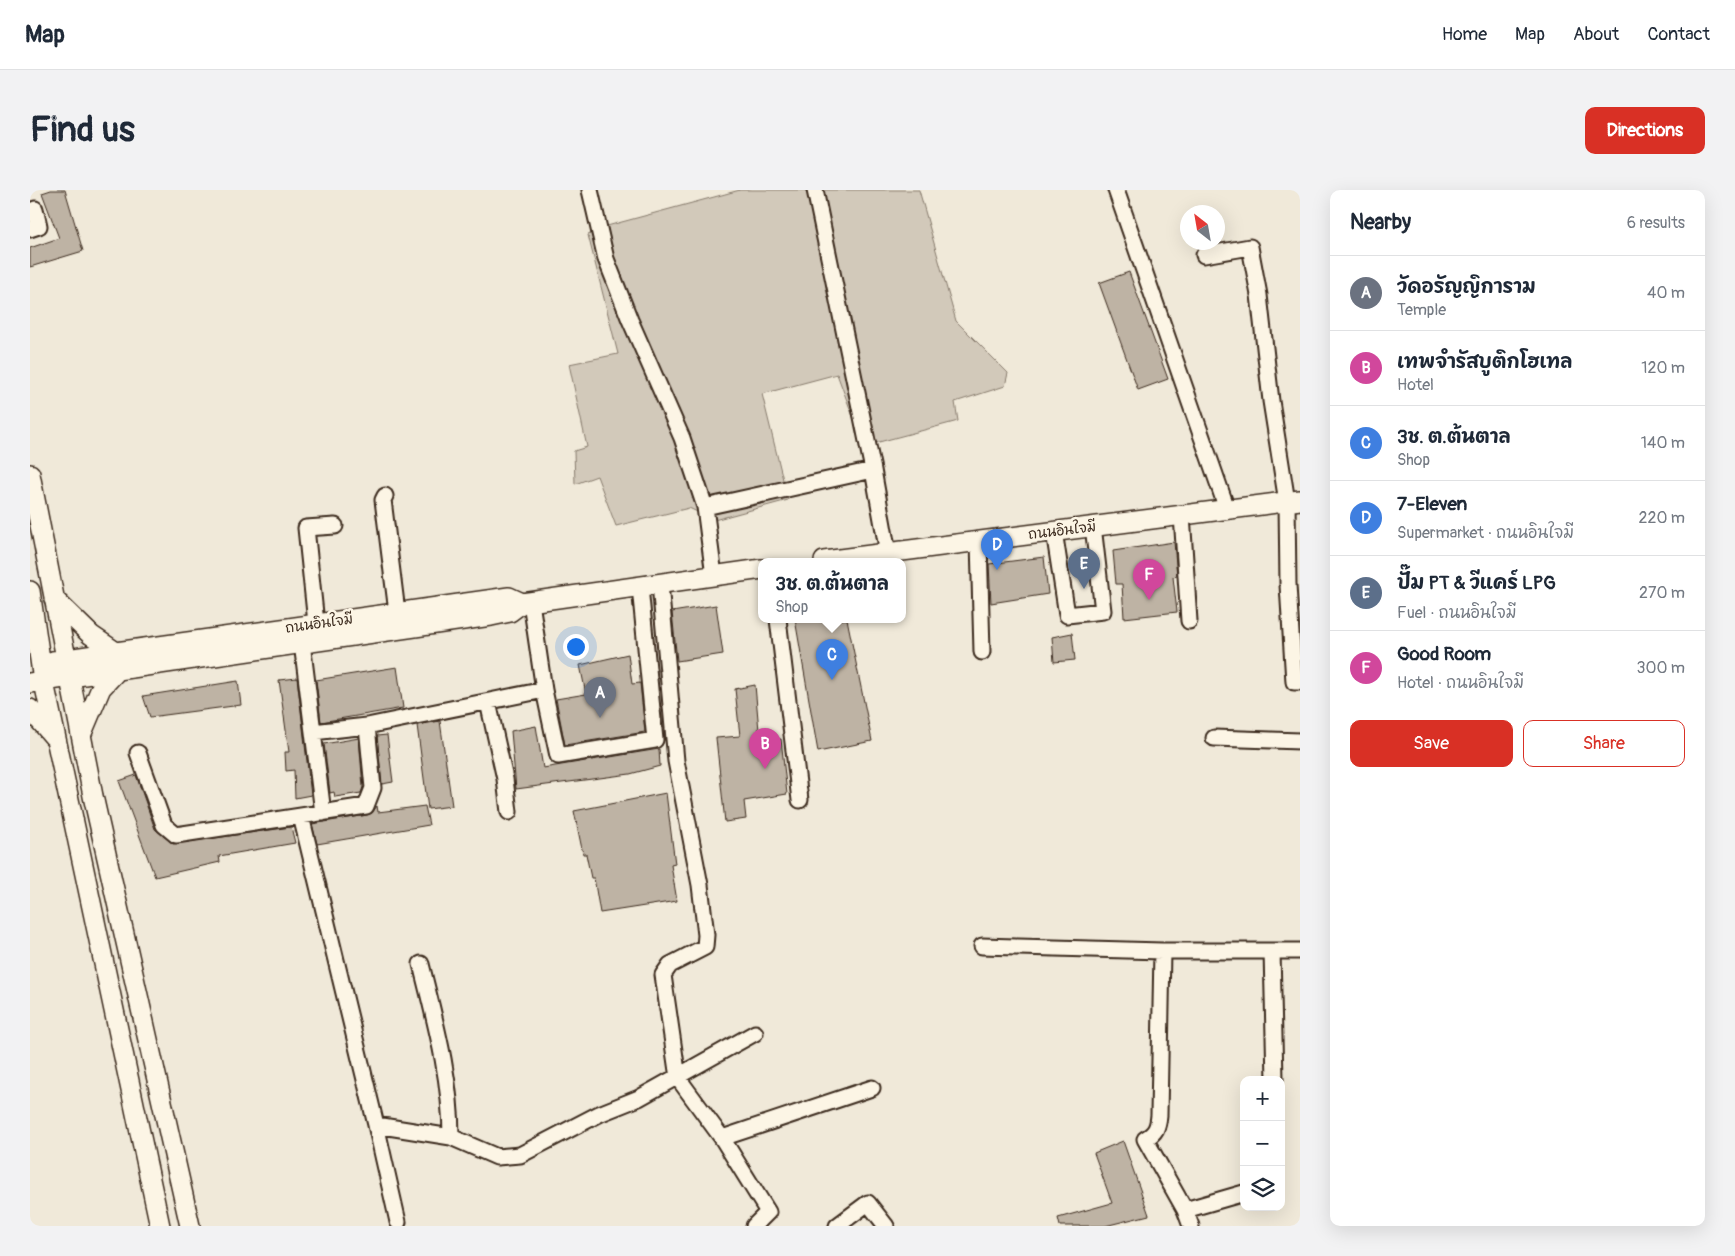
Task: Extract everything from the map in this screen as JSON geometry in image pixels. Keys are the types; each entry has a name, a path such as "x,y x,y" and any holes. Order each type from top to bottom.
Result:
{"main road":[{"path":"30,474 93,796 190,1226"},
{"name":"ถนนอินใจมี","path":"848,558 1293,501"},
{"name":"ถนนอินใจมี","path":"36,673 117,661 302,643 491,616 510,612 526,603 758,570"},
{"name":"ถนนอินใจมี","path":"117,661 316,623 509,597 526,603"},
{"path":"53,598 117,661 101,688 82,734"},
{"path":"31,602 36,673 56,740 160,1226"},
{"path":"30,709 50,730 56,740"}],"street":[{"path":"590,190 606,258 630,320 682,438 705,507 714,576"},
{"path":"815,190 873,470 888,553"},
{"path":"1116,190 1227,509"},
{"path":"30,229 39,226 35,209"},
{"path":"1204,254 1250,247 1259,295 1271,401 1293,501 1288,585 1294,682 1300,682"},
{"path":"705,507 873,470"},
{"path":"385,496 383,500 397,612"},
{"path":"1182,515 1189,622"},
{"path":"316,623 306,528 335,526"},
{"path":"1054,531 1067,615 1103,610 1091,527"},
{"path":"980,541 982,652"},
{"path":"660,584 676,761 700,885 706,935 705,947 670,965 663,975 678,1078 722,1138 768,1212 754,1226"},
{"path":"526,603 558,756 656,740 640,587"},
{"path":"778,623 800,800"},
{"path":"302,643 323,813"},
{"path":"313,732 368,726 544,690"},
{"path":"488,702 505,779 509,812"},
{"path":"138,753 164,825 176,834 366,806 373,788 368,726"},
{"path":"1214,738 1300,741"},
{"path":"301,816 398,1222"},
{"path":"982,946 1162,952 1300,951"},
{"path":"1272,951 1275,1076"},
{"path":"1162,952 1158,1127 1153,1134 1145,1139 1185,1210 1191,1226"},
{"path":"421,964 443,1056 451,1112 451,1137"},
{"path":"376,1124 451,1137 497,1157 520,1155 598,1114 639,1098 678,1078 704,1060 755,1033"},
{"path":"722,1138 872,1088"},
{"path":"1185,1210 1240,1194"},
{"path":"836,1226 868,1203 886,1226"}],"shaded area":[{"path":"740,190 919,190 956,321 1008,373 1005,386 955,402 958,421 864,446 837,374 762,394 788,500 714,520 689,508 616,526 597,476 575,484 574,451 587,447 569,364 618,354 588,235 607,226"}],"building":[{"path":"51,190 65,190 83,251 30,267 30,248 59,238 42,193"},
{"path":"1129,272 1168,379 1138,390 1099,283"},
{"path":"1174,542 1177,576 1173,577 1177,612 1124,618 1122,584 1116,584 1113,551"},
{"path":"1044,557 1048,594 991,603 989,564"},
{"path":"716,605 723,654 677,661 672,612"},
{"path":"796,623 848,623 872,741 818,752"},
{"path":"1072,633 1075,660 1054,662 1052,637"},
{"path":"628,654 632,684 640,683 645,732 565,745 556,699 586,694 580,665"},
{"path":"397,667 403,708 321,722 316,680"},
{"path":"297,678 311,795 295,798 294,770 286,771 285,752 289,752 279,680"},
{"path":"238,681 241,705 150,717 143,696"},
{"path":"755,685 760,742 781,739 787,794 744,801 746,819 725,822 716,738 740,736 735,689"},
{"path":"440,721 452,806 428,809 417,725"},
{"path":"536,726 543,768 659,749 660,766 630,774 516,789 511,731"},
{"path":"387,735 393,782 382,784 377,736"},
{"path":"359,738 363,787 361,793 335,797 334,792 330,793 324,744"},
{"path":"136,775 155,829 173,844 291,827 295,843 219,856 220,862 155,877 119,781"},
{"path":"666,793 675,864 671,865 677,901 600,913 594,878 591,878 586,854 583,854 574,811"},
{"path":"377,806 378,812 425,806 429,825 317,844 312,824 367,815 372,813"},
{"path":"1123,1141 1149,1215 1105,1226 1060,1226 1058,1218 1112,1203 1094,1153"}],"place":[{"name":"7-Eleven","path":"997,570"},
{"name":"ปั๊ม PT & วีแคร์ LPG","path":"1084,589"},
{"name":"Good Room","path":"1149,600"},
{"name":"3ช. ต.ต้นตาล","path":"832,680"},
{"name":"วัดอรัญญิการาม","path":"600,718"},
{"name":"เทพจำรัสบูติกโฮเทล","path":"765,769"}]}
